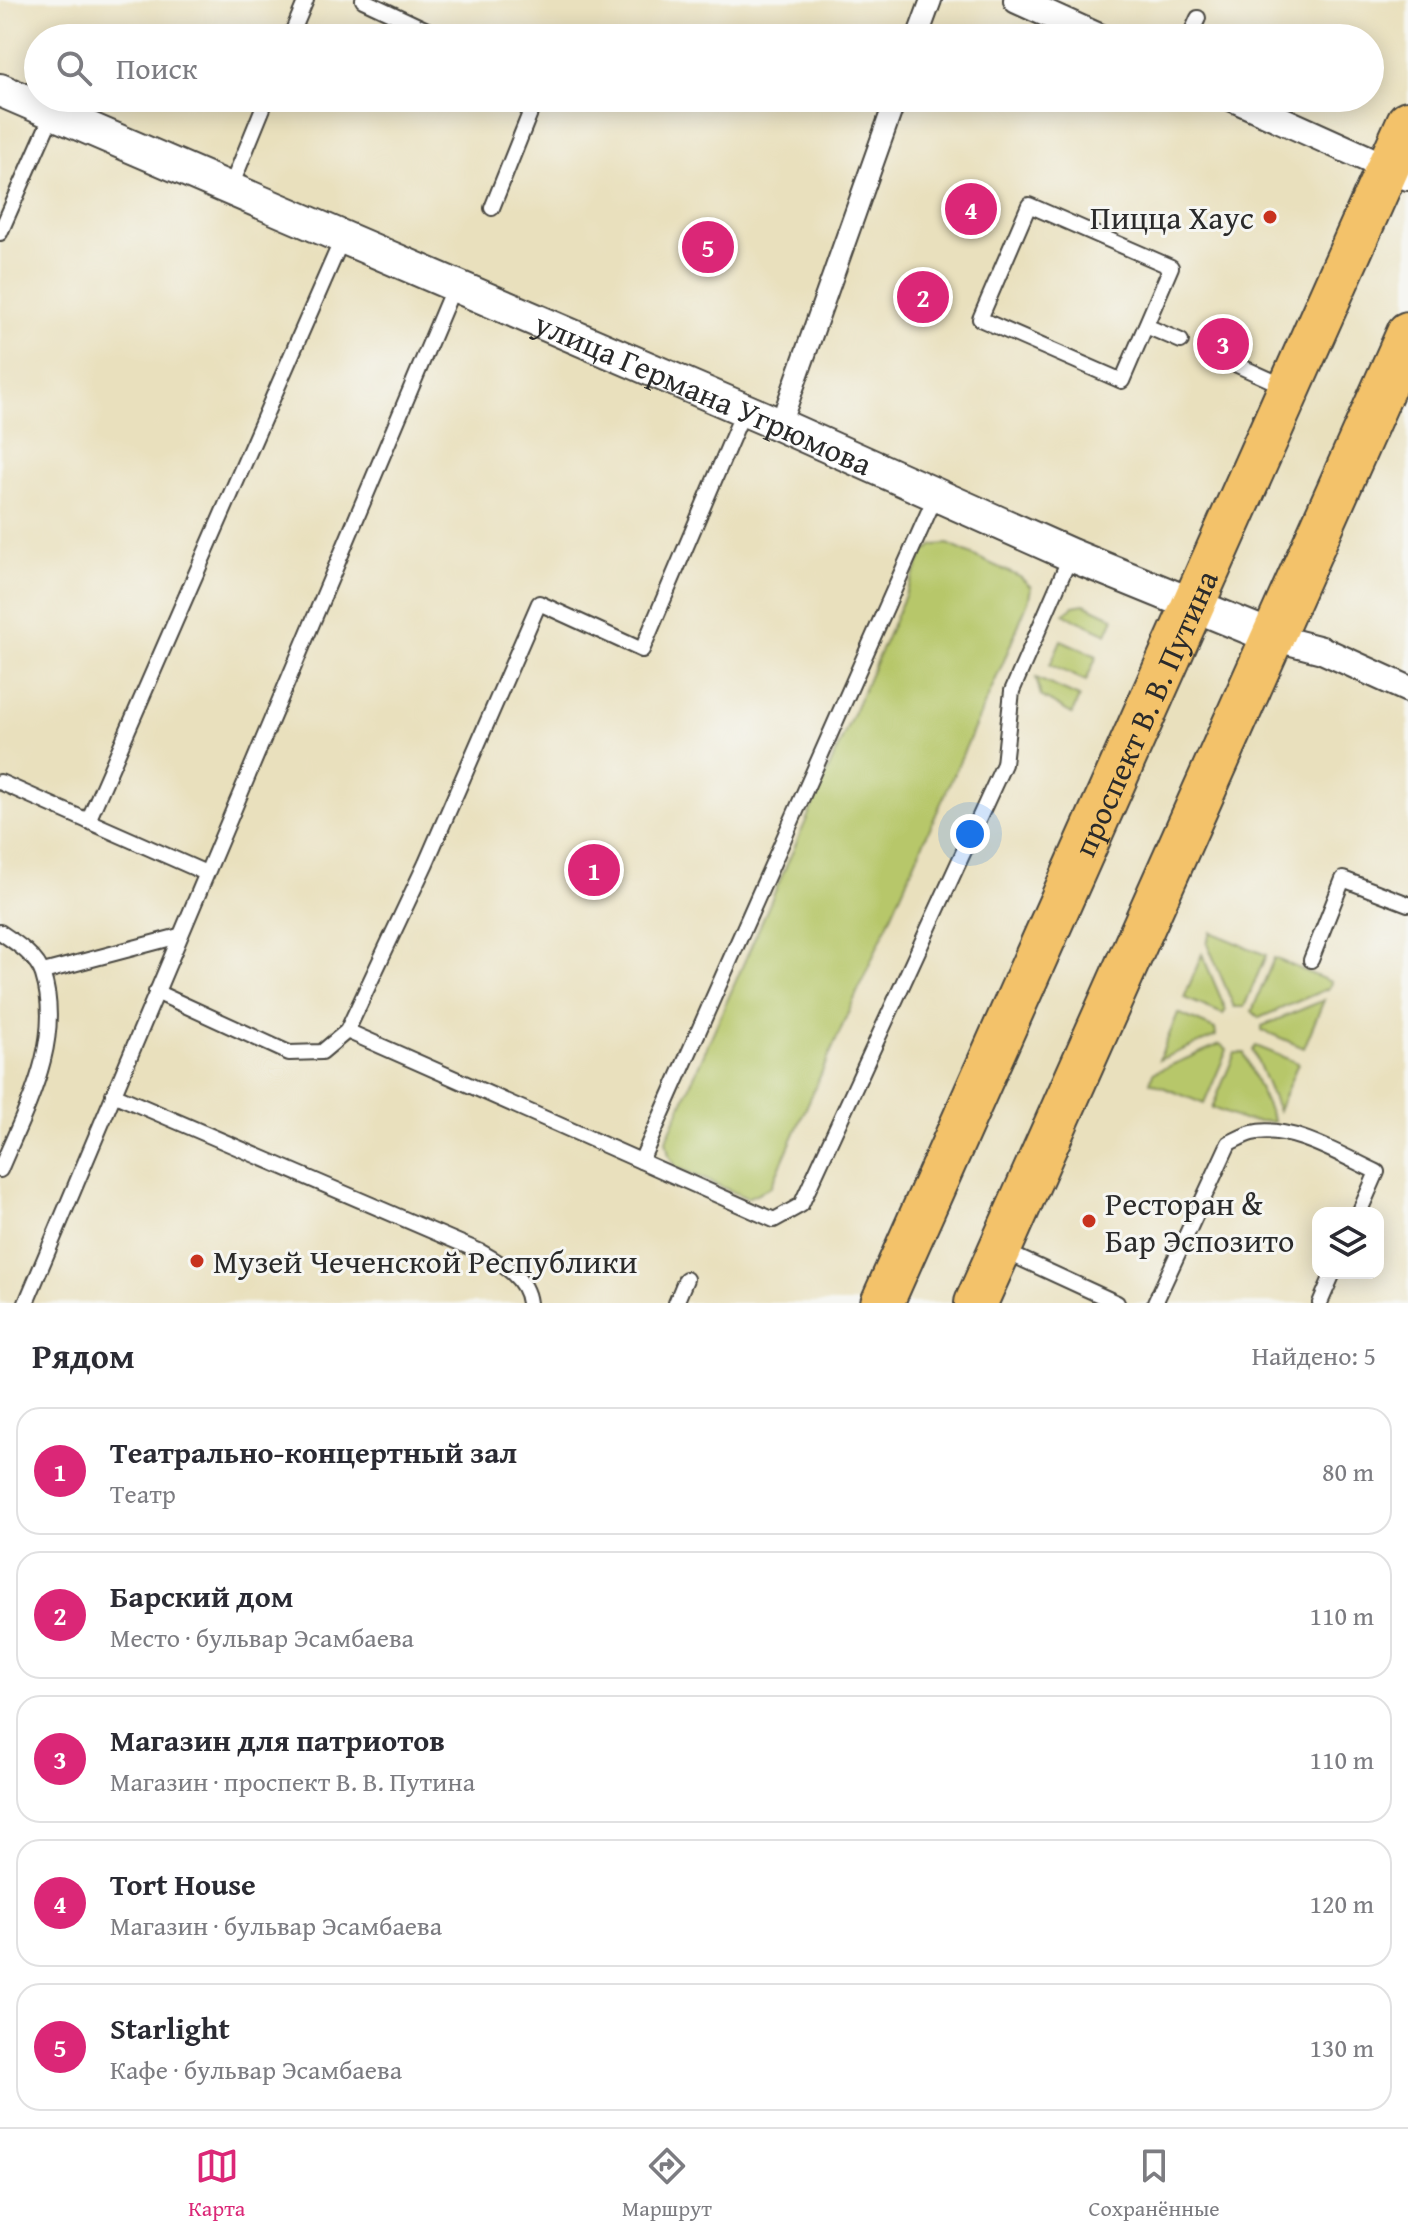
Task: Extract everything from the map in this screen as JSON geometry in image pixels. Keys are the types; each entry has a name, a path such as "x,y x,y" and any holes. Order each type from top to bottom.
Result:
{"main road":[{"name":"проспект В. В. Путина","path":"882,1303 1290,388 1398,173 1408,122"},
{"path":"976,1303 1408,333"}],"street":[{"path":"922,24 931,0"},
{"path":"1017,0 1070,24"},
{"name":"улица Германа Угрюмова","path":"0,90 24,100"},
{"path":"780,425 891,112"},
{"path":"1264,112 1398,173"},
{"name":"улица Германа Угрюмова","path":"53,113 780,425 1071,555 1272,637 1322,650 1408,689"}],"lane":[{"path":"296,24 306,0"},
{"path":"363,0 414,24"},
{"path":"1195,24 1198,18"},
{"path":"230,189 261,112"},
{"path":"492,208 530,112"},
{"path":"0,233 53,113"},
{"path":"1029,205 1171,267 1146,326 1122,381 980,319 1029,205"},
{"path":"88,821 343,237"},
{"path":"26,1303 454,286"},
{"path":"1146,326 1181,341"},
{"path":"1224,359 1290,388"},
{"path":"156,992 289,1053 322,1052 347,1031 426,863 539,603 642,650 744,410"},
{"path":"641,1161 936,495"},
{"path":"347,1031 774,1220 801,1205 1004,764 1012,691 1071,555"},
{"path":"0,782 206,873"},
{"path":"1311,960 1343,879 1408,904"},
{"path":"0,932 19,944 43,972 49,1020 42,1068 0,1170"},
{"path":"43,972 179,936"},
{"path":"113,1094 481,1252 510,1269 528,1293 529,1303"},
{"path":"1155,1303 1229,1143 1253,1132 1282,1132 1377,1172 1362,1207"},
{"path":"1000,1249 1117,1303"},
{"path":"676,1303 686,1279"},
{"path":"1320,1303 1330,1279"}],"green space":[{"path":"948,544 1020,577 1031,587 1029,599 771,1187 747,1198 676,1167 669,1156 666,1140 924,552 934,545"},
{"path":"1084,604 1114,618 1107,634 1064,614 1073,606"},
{"path":"1061,640 1097,656 1086,681 1050,665"},
{"path":"1036,678 1079,697 1072,714 1041,696"},
{"path":"1211,932 1266,955 1244,1007 1234,1007 1207,943"},
{"path":"1202,954 1226,1010 1223,1014 1184,998"},
{"path":"1274,958 1331,982 1329,988 1259,1018 1252,1011"},
{"path":"1324,1000 1304,1048 1262,1030 1262,1026"},
{"path":"1178,1013 1215,1029 1216,1036 1159,1060"},
{"path":"1220,1044 1227,1050 1204,1104 1150,1082 1153,1073"},
{"path":"1256,1046 1298,1063 1278,1111 1253,1050"},
{"path":"1235,1053 1244,1053 1274,1122 1243,1120 1212,1108"}],"place":[{"name":"Tort House","path":"971,209"},
{"name":"Пицца Хаус","path":"1270,217"},
{"name":"Starlight","path":"708,247"},
{"name":"Барский дом","path":"923,297"},
{"name":"Магазин для патриотов","path":"1223,344"},
{"name":"Театрально-концертный зал","path":"594,870"},
{"name":"Ресторан & Бар Эспозито","path":"1089,1221"},
{"name":"Музей Чеченской Республики","path":"197,1261"}]}
